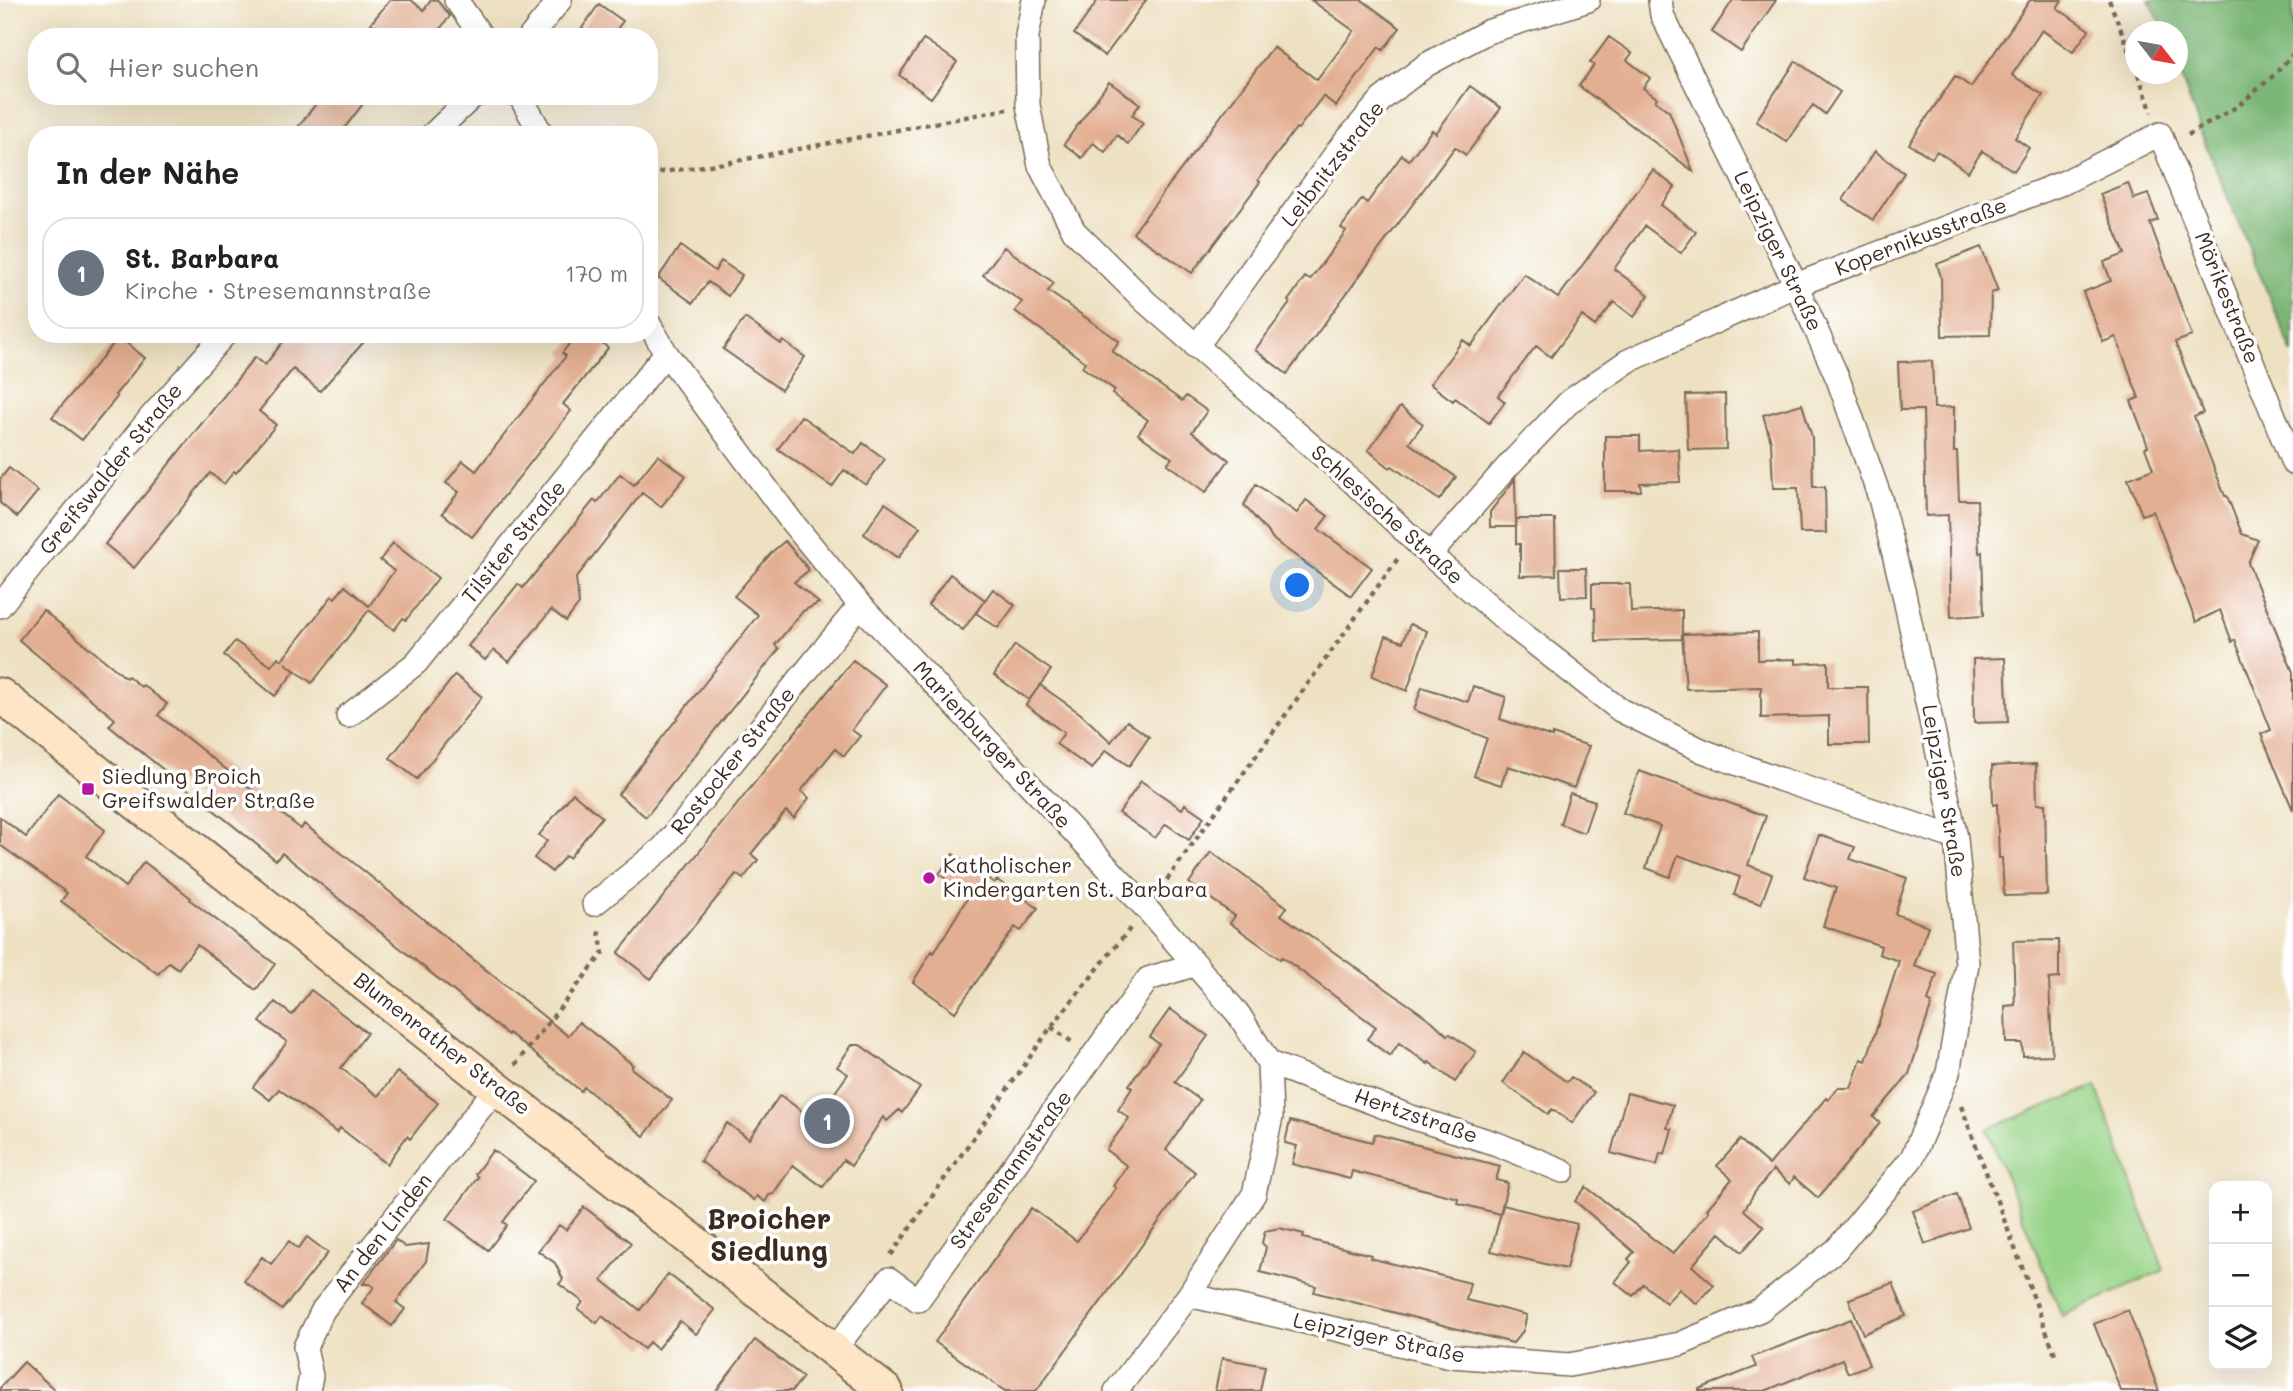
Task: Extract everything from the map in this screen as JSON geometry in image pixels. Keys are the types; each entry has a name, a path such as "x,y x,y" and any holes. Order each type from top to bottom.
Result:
{"street":[{"path":"456,0 476,28"},
{"path":"537,28 560,0"},
{"name":"Schlesische Straße","path":"1034,0 1027,36 1028,105 1040,166 1074,231 1146,302 1353,482 1430,555 1515,628 1620,710 1703,751 1956,838"},
{"name":"Leibnitzstraße","path":"1196,347 1340,148 1382,99 1426,65 1488,32 1588,0"},
{"name":"Leipziger Straße","path":"1189,1295 1451,1356 1569,1365 1680,1344 1760,1310 1836,1250 1912,1157 1948,1073 1967,964 1956,838 1916,646 1880,498 1838,379 1796,285 1662,15 1660,0"},
{"path":"441,126 464,105"},
{"path":"525,105 537,126"},
{"name":"Kopernikusstraße","path":"1430,555 1570,401 1628,361 1796,285 2065,182 2163,141"},
{"name":"Mörikestraße","path":"2163,141 2293,463"},
{"name":"Marienburger Straße","path":"658,339 791,520 860,605 1146,908 1239,1016 1269,1063"},
{"name":"Greifswalder Straße","path":"0,606 151,416 217,343"},
{"name":"Tilsiter Straße","path":"348,716 416,663 666,353"},
{"name":"Rostocker Straße","path":"594,904 663,848 860,605"},
{"name":"Blumenrather Straße","path":"0,695 496,1088 886,1391"},
{"name":"Stresemannstraße","path":"889,1279 918,1300 1148,979 1196,964"},
{"path":"1116,1391 1189,1295 1254,1194 1271,1117 1269,1063"},
{"name":"Hertzstraße","path":"1269,1063 1411,1117 1497,1144 1563,1171"},
{"name":"An den Linden","path":"307,1391 311,1376 305,1347 323,1310 496,1088"},
{"path":"834,1350 889,1279"}],"path":[{"path":"2109,0 2125,40"},
{"path":"2142,84 2163,141 2238,106 2274,75 2293,54"},
{"path":"658,173 744,160 1028,105"},
{"path":"889,1279 889,1258 1051,1027 1146,908 1401,555 1430,555"},
{"path":"496,1088 603,953 594,904"},
{"path":"1051,1027 1064,1035"},
{"path":"1948,1073 2055,1354"}],"green space":[{"path":"2149,0 2293,0 2293,354 2201,133 2184,84 2188,84 2188,21 2160,21"},
{"path":"2096,1086 2164,1270 2062,1316 1987,1129"}],"building":[{"path":"390,0 411,0 424,10 431,0 437,0 450,16 441,28 377,28 371,23"},
{"path":"1098,0 1146,0 1105,56 1074,34"},
{"path":"1311,0 1362,0 1400,28 1383,50 1379,47 1336,106 1323,96 1298,129 1296,128 1258,180 1260,182 1192,273 1133,233 1273,47 1317,80 1354,31"},
{"path":"1733,0 1776,0 1741,52 1712,32"},
{"path":"2030,0 2062,0 2057,8 2089,30 2073,52 2042,30 2012,75 2043,95 2015,138 2029,148 2014,171 1982,151 1968,172 1937,151 1932,158 1909,144 1955,76 1971,87"},
{"path":"599,4 623,21 618,28 582,28"},
{"path":"1609,37 1632,53 1627,60 1650,78 1643,88 1669,111 1693,171 1579,86 1594,65 1590,63"},
{"path":"924,39 957,62 931,98 899,75"},
{"path":"1796,61 1840,92 1825,114 1813,105 1787,142 1756,121"},
{"path":"1109,82 1140,104 1132,115 1143,123 1128,144 1117,135 1105,152 1093,143 1082,158 1064,144"},
{"path":"1470,86 1501,108 1466,155 1455,147 1287,374 1255,350 1290,303 1288,301 1305,277 1310,280 1346,231 1341,228 1362,199 1367,203 1402,155 1409,160 1432,130 1436,133"},
{"path":"315,105 362,105 346,126 299,126"},
{"path":"1875,151 1904,173 1873,220 1843,200"},
{"path":"1653,170 1675,187 1661,205 1696,232 1681,253 1645,226 1614,269 1649,295 1634,317 1614,302 1595,326 1582,316 1551,357 1536,346 1498,396 1505,402 1489,423 1455,398 1453,401 1430,384 1463,340 1471,346 1524,274 1558,298"},
{"path":"2128,183 2134,199 2148,194 2158,220 2150,223 2192,336 2175,342 2203,413 2194,417 2242,534 2258,540 2248,563 2293,672 2293,810 2261,734 2271,730 2235,640 2232,642 2220,610 2196,622 2153,511 2142,515 2128,479 2153,469 2145,448 2148,446 2131,401 2139,398 2116,337 2103,342 2083,292 2111,281 2104,262 2125,254 2100,194"},
{"path":"680,246 715,271 721,261 742,275 728,296 708,282 693,303 658,278"},
{"path":"1004,247 1054,283 1048,291 1119,341 1112,351 1182,401 1186,396 1207,411 1192,432 1229,460 1206,492 1167,464 1172,458 1138,434 1148,420 1112,394 1115,390 1082,367 1085,362 1015,311 1022,302 983,275"},
{"path":"1981,247 1998,291 1991,293 1990,335 1942,336 1941,277 1937,264"},
{"path":"745,318 781,344 783,341 805,357 781,390 723,349"},
{"path":"114,343 126,343 145,358 82,440 52,417"},
{"path":"282,343 363,343 320,391 293,369 259,411 276,425 224,484 210,473 134,568 105,544 255,357 265,365"},
{"path":"570,343 602,343 608,348 563,404 571,411 472,537 442,513 459,492 446,483 463,461 476,471 566,356 562,353"},
{"path":"1932,361 1934,408 1954,407 1954,452 1957,452 1959,500 1977,500 1984,615 1951,617 1948,515 1926,516 1923,410 1900,410 1898,362"},
{"path":"1725,394 1726,449 1688,450 1686,395"},
{"path":"1802,404 1812,437 1813,487 1825,487 1826,533 1800,533 1798,488 1773,488 1771,442 1763,415"},
{"path":"1400,407 1423,424 1409,443 1456,477 1439,500 1368,450"},
{"path":"801,416 855,454 863,443 885,459 866,485 844,470 832,487 778,449"},
{"path":"1605,436 1640,436 1640,451 1679,449 1680,482 1640,483 1641,491 1605,491"},
{"path":"658,455 686,476 661,507 642,493 576,578 579,604 566,621 551,610 509,662 494,650 485,660 468,646 518,584 523,588 594,500 597,503 620,474 634,485"},
{"path":"9,468 38,491 17,517 0,503 0,479"},
{"path":"1515,479 1516,527 1490,527 1490,512"},
{"path":"1256,484 1297,513 1306,500 1328,516 1318,529 1372,568 1351,596 1275,541 1244,505"},
{"path":"885,503 920,527 898,558 864,534"},
{"path":"1516,519 1555,519 1556,575 1520,576 1520,544 1516,544"},
{"path":"785,541 809,570 794,582 819,603 803,611 775,645 779,649 646,817 618,794 758,615 734,596"},
{"path":"393,543 438,578 406,620 403,618 394,630 369,610 312,683 285,663 295,671 275,696 224,655 235,641 271,666 278,657 282,660 332,596 335,598 345,586 369,606 394,571 380,560"},
{"path":"1560,568 1586,568 1587,596 1561,597"},
{"path":"950,574 985,600 993,589 1015,605 998,628 976,613 984,601 963,630 928,605"},
{"path":"1592,584 1630,584 1631,612 1682,610 1682,639 1596,641"},
{"path":"43,610 126,678 128,676 141,687 143,685 167,704 158,715 301,829 304,824 344,855 568,1036 579,1022 633,1065 631,1068 672,1100 644,1136 584,1087 581,1091 509,1033 508,1035 282,853 276,860 109,726 115,719 19,640"},
{"path":"1410,624 1427,631 1407,691 1372,676 1386,636 1403,642"},
{"path":"1758,632 1758,660 1796,659 1796,664 1828,662 1828,687 1868,687 1869,744 1829,744 1829,716 1761,718 1761,687 1686,689 1682,634"},
{"path":"1015,645 1051,670 1029,700 994,675"},
{"path":"2005,658 2008,722 1974,723 1973,659"},
{"path":"853,660 886,685 852,730 860,736 844,756 835,749 801,791 809,798 794,818 786,811 751,854 758,860 743,879 736,874 651,979 618,953"},
{"path":"455,675 482,697 417,779 390,758"},
{"path":"1040,685 1081,714 1111,742 1127,721 1149,737 1129,766 1106,750 1092,769 1056,744 1064,733 1026,705"},
{"path":"1473,686 1506,697 1500,719 1552,737 1552,734 1589,746 1574,788 1508,766 1501,785 1474,776 1487,738 1414,710 1422,687 1468,702"},
{"path":"2036,764 2037,804 2045,804 2047,895 2004,896 2002,858 1999,858 1997,804 1993,805 1992,766"},
{"path":"1639,771 1766,816 1748,865 1772,874 1761,904 1734,895 1740,877 1678,855 1670,877 1646,868 1660,826 1623,813"},
{"path":"1141,781 1182,809 1185,804 1204,817 1189,840 1166,824 1155,838 1119,813"},
{"path":"573,793 602,817 569,858 565,856 552,872 534,858 547,841 539,835"},
{"path":"1570,793 1595,801 1584,833 1560,824"},
{"path":"58,794 105,830 86,856 125,887 144,862 275,964 256,990 197,945 178,969 169,962 158,974 61,901 67,893 0,845 0,817 26,837"},
{"path":"1819,835 1855,847 1850,859 1907,878 1895,914 1928,926 1914,966 1937,974 1928,1001 1932,1003 1909,1074 1873,1117 1880,1123 1818,1198 1794,1177 1790,1184 1773,1170 1744,1210 1764,1227 1742,1252 1720,1233 1692,1266 1714,1285 1697,1304 1679,1289 1666,1303 1643,1284 1633,1296 1615,1282 1631,1262 1628,1259 1634,1252 1575,1201 1586,1187 1673,1254 1732,1179 1717,1166 1740,1140 1769,1165 1826,1098 1828,1100 1838,1088 1851,1088 1861,1059 1866,1061 1899,961 1879,954 1881,946 1823,926 1836,888 1804,877"},
{"path":"1211,852 1287,907 1281,915 1432,1021 1447,1035 1450,1034 1476,1052 1455,1082 1399,1043 1390,1056 1367,1039 1376,1027 1282,957 1280,959 1230,923 1235,916 1189,883"},
{"path":"953,854 994,883 997,880 1038,908 1021,931 1015,927 955,1012 913,982 969,895 939,874"},
{"path":"2059,940 2059,978 2049,979 2052,1055 2023,1056 2022,1043 2006,1043 2005,1006 2015,1005 2013,941"},
{"path":"311,990 367,1033 341,1068 378,1096 397,1072 438,1103 410,1139 407,1136 387,1164 340,1128 337,1133 279,1089 270,1100 253,1087 287,1042 260,1022 275,1002 292,1015"},
{"path":"1170,1009 1208,1036 1175,1082 1200,1100 1166,1150 1195,1172 1036,1391 1005,1391 935,1342 1031,1208 1077,1241 1116,1188 1113,1186 1127,1166 1106,1150 1129,1118 1118,1110 1132,1088 1129,1085 1159,1044 1150,1037"},
{"path":"852,1045 860,1045 920,1088 902,1113 899,1110 887,1121 883,1117 851,1166 843,1160 823,1187 793,1165 765,1202 757,1196 754,1200 700,1161 727,1123 749,1139 780,1095 806,1114 815,1102 824,1108 848,1074 837,1067"},
{"path":"1524,1052 1567,1082 1571,1077 1594,1092 1572,1123 1552,1109 1548,1114 1503,1083"},
{"path":"1627,1093 1673,1105 1667,1128 1672,1129 1665,1154 1660,1153 1657,1165 1611,1153"},
{"path":"1290,1121 1372,1142 1375,1134 1500,1166 1496,1180 1508,1183 1500,1214 1457,1203 1458,1198 1352,1171 1350,1179 1292,1164 1297,1146 1285,1143"},
{"path":"493,1150 534,1181 503,1222 507,1225 488,1250 447,1219 478,1177 475,1174"},
{"path":"1957,1194 1969,1228 1925,1244 1913,1211"},
{"path":"1503,1205 1577,1224 1566,1269 1491,1251"},
{"path":"584,1207 631,1243 602,1280 640,1310 668,1274 715,1310 696,1334 680,1321 657,1349 649,1342 644,1349 602,1316 597,1323 578,1309 583,1302 559,1284 563,1279 555,1263 538,1251 559,1225 566,1230"},
{"path":"1279,1228 1304,1234 1303,1238 1371,1255 1370,1258 1470,1283 1466,1300 1527,1315 1523,1331 1513,1343 1314,1292 1316,1286 1260,1272 1266,1247 1262,1243 1265,1231"},
{"path":"307,1237 328,1253 282,1310 244,1281 262,1257 271,1264 289,1241 298,1249"},
{"path":"396,1240 405,1247 429,1244 426,1261 396,1302 405,1309 392,1326 362,1303 374,1287 363,1284"},
{"path":"1893,1283 1906,1316 1863,1334 1849,1299"},
{"path":"2128,1310 2159,1391 2121,1391 2094,1324"},
{"path":"1851,1319 1869,1365 1848,1373 1842,1359 1765,1391 1699,1391 1756,1367 1752,1357"},
{"path":"755,1340 803,1377 792,1391 716,1391"},
{"path":"1222,1358 1265,1366 1260,1391 1215,1391"},
{"path":"24,1362 56,1391 0,1391"}],"place":[{"name":"Siedlung Broich Greifswalder Straße","path":"88,789"},
{"name":"Katholischer Kindergarten St. Barbara","path":"929,878"},
{"name":"St. Barbara","path":"827,1121"}],"district":[{"name":"Broicher Siedlung","path":"769,1235"}]}
